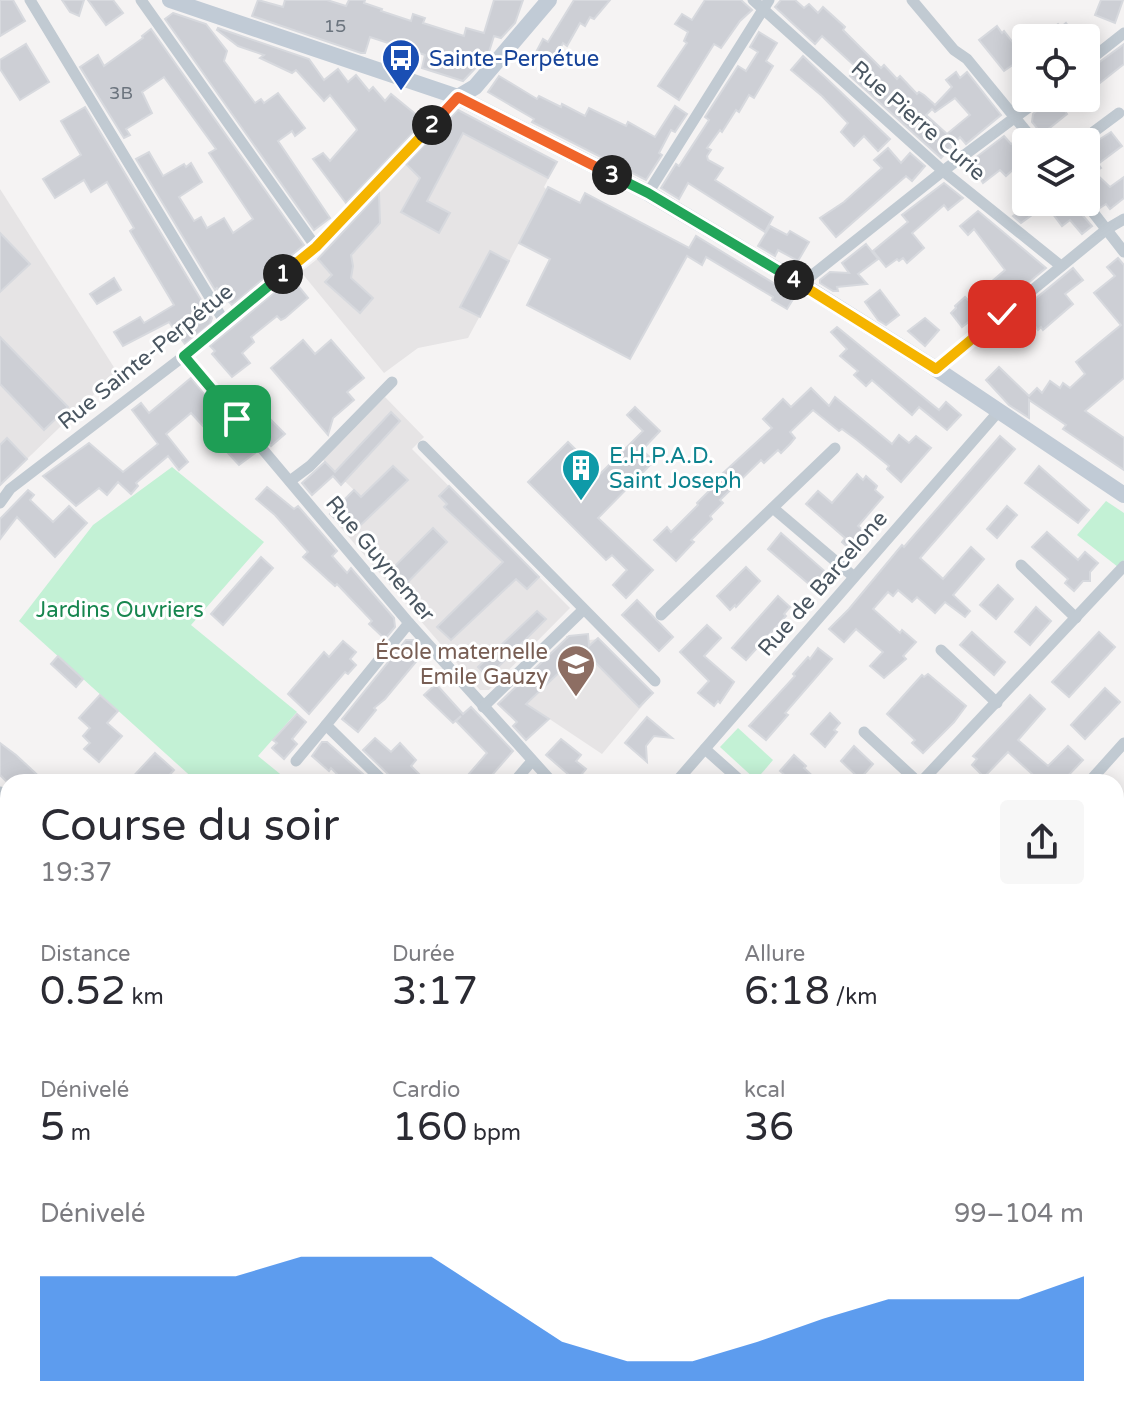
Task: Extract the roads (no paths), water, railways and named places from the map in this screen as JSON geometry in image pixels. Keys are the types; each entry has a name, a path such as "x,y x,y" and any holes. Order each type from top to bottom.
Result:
{"street":[{"path":"30,0 224,321"},
{"path":"141,0 316,247"},
{"path":"170,0 458,97 648,193 936,369 1124,495"},
{"name":"Rue Sainte-Perpétue","path":"0,503 10,489 184,356 316,247 458,97 475,87 549,0"},
{"name":"Rue Pierre Curie","path":"753,0 766,4 943,171 1061,266"},
{"path":"912,0 954,50 967,59 1023,128"},
{"path":"648,193 766,4"},
{"path":"1100,52 1124,33"},
{"path":"801,284 1023,112"},
{"path":"1099,128 1119,113"},
{"path":"1096,216 1124,252"},
{"path":"936,369 1107,229 1124,219"},
{"name":"Rue Guynemer","path":"184,356 409,623 544,774"},
{"path":"290,481 310,466 392,382"},
{"name":"Rue de Barcelone","path":"683,774 999,411"},
{"path":"423,446 655,681"},
{"path":"661,615 835,448"},
{"path":"773,508 853,576"},
{"path":"1021,565 1076,618"},
{"path":"928,774 1124,566"},
{"path":"483,707 583,610"},
{"path":"296,761 409,623"},
{"path":"941,650 997,703"},
{"path":"326,725 376,774"},
{"path":"864,732 911,774"},
{"path":"1096,774 1124,743"},
{"path":"705,749 733,774"},
{"path":"521,774 532,761"}],"place":[{"name":"Sainte-Perpétue","path":"401,92"},
{"name":"E.H.P.A.D. Saint Joseph","path":"581,502"},
{"name":"École maternelle Emile Gauzy","path":"576,698"}],"park label":[{"name":"Jardins Ouvriers","path":"120,609"}]}
